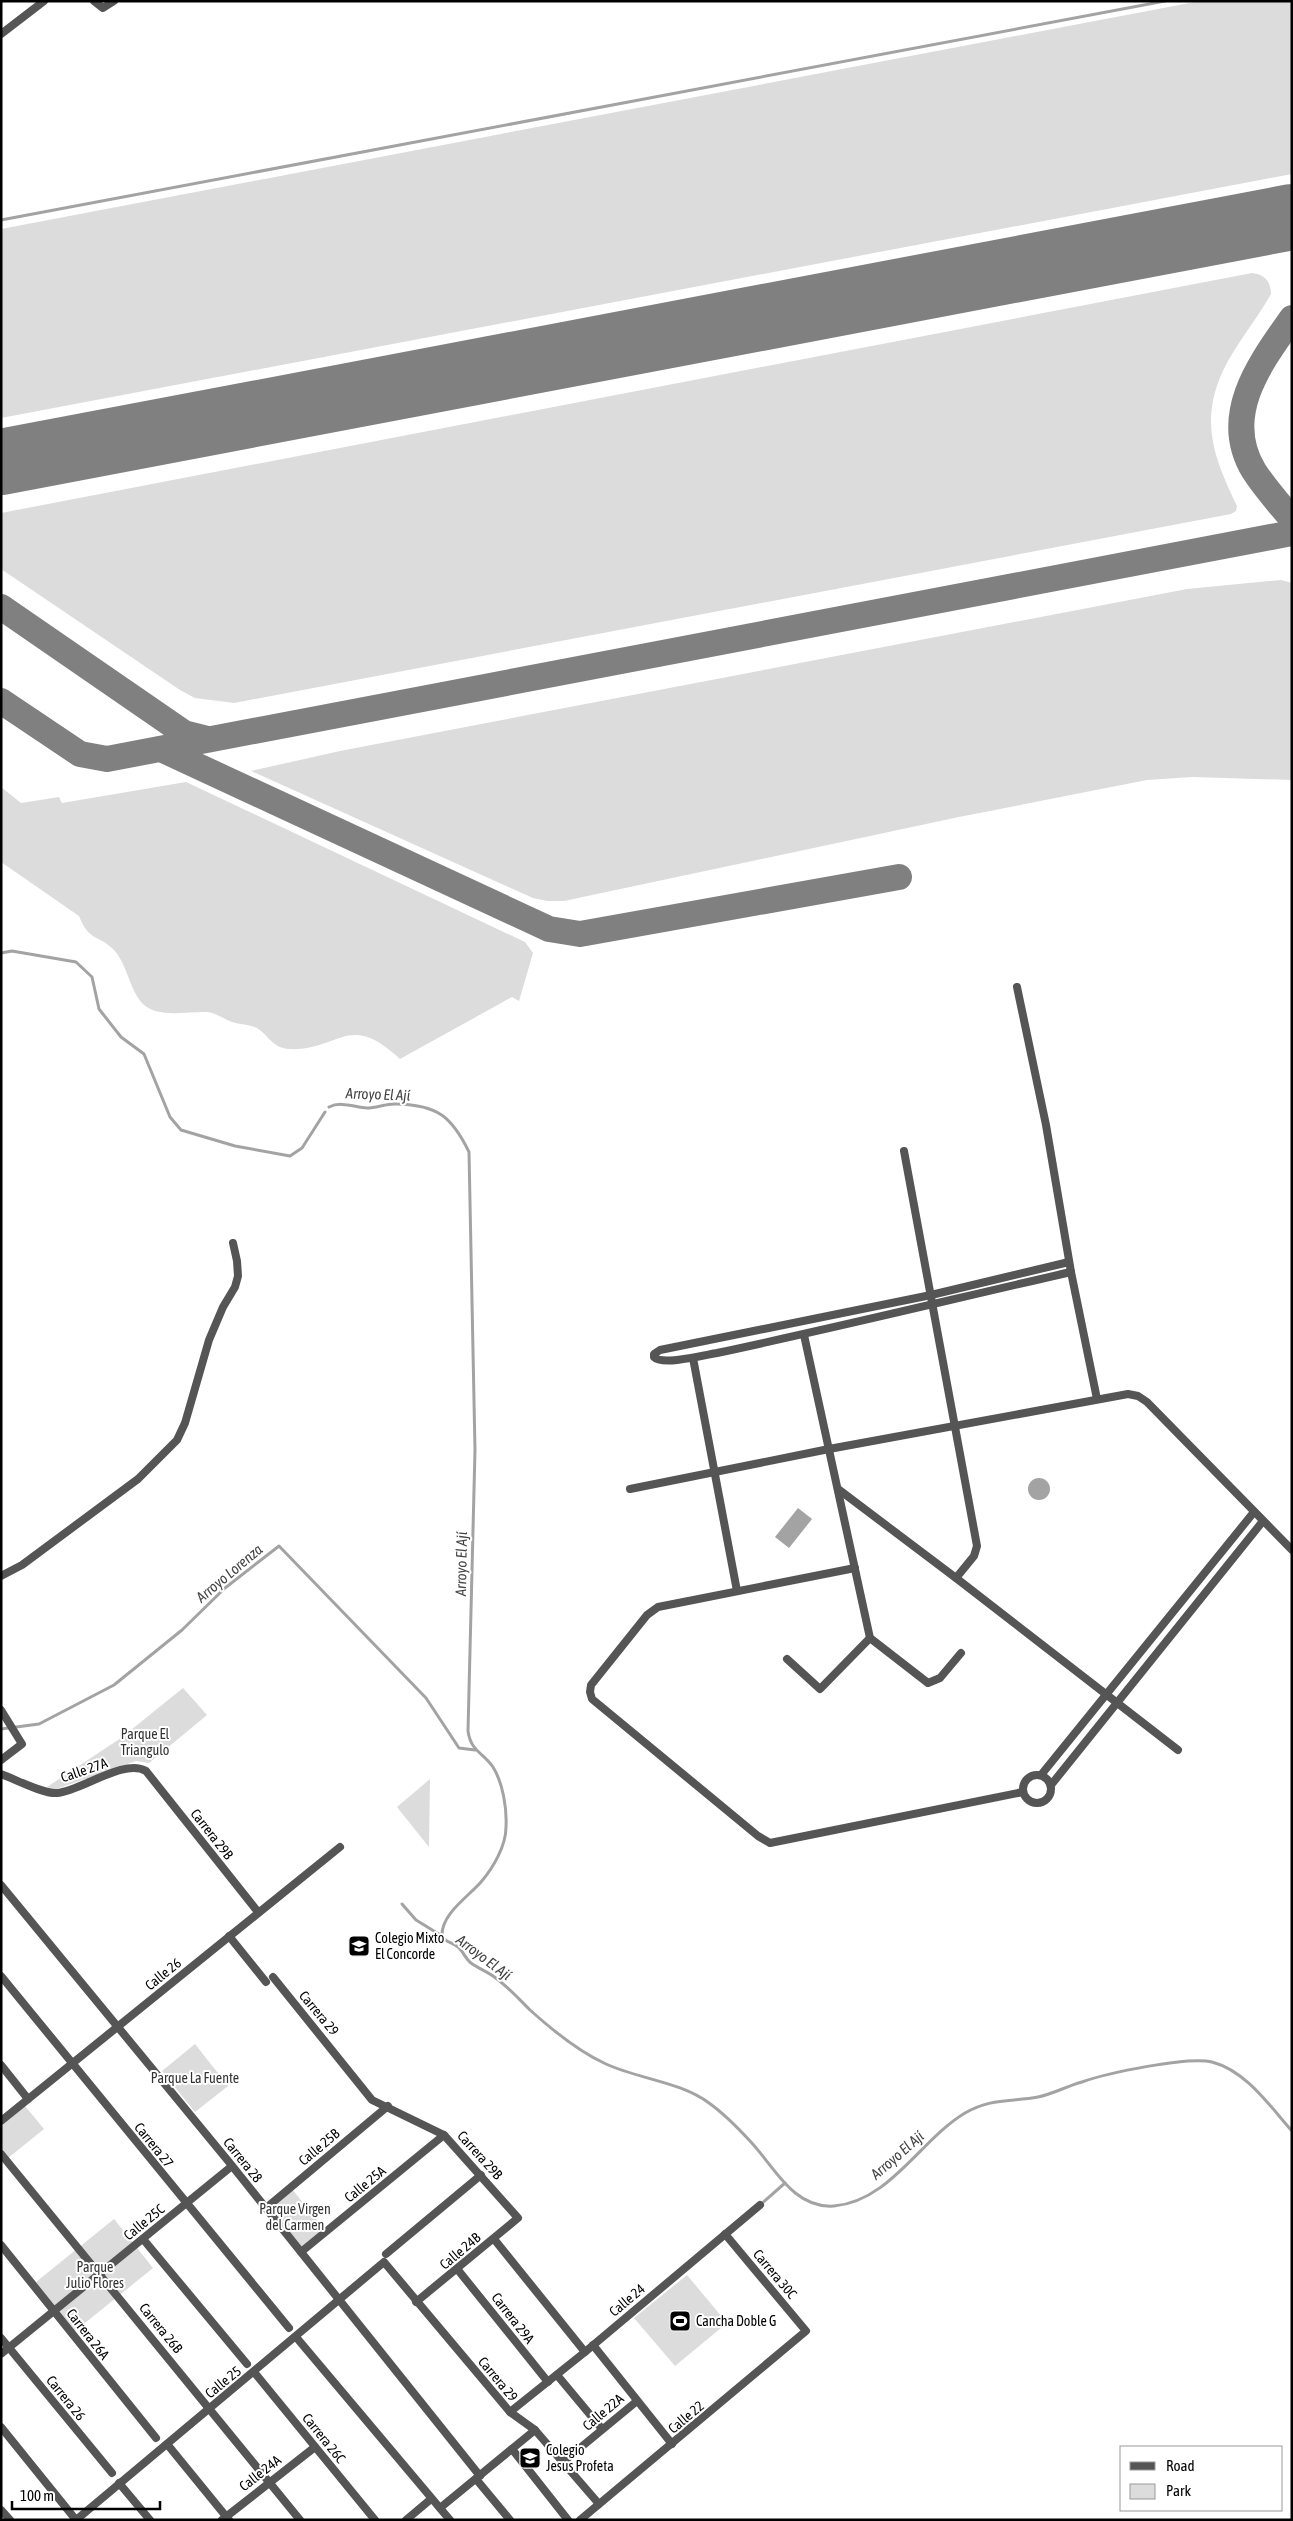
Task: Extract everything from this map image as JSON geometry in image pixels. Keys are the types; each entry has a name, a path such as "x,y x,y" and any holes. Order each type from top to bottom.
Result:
{"street":[{"path":"1,34 44,1"},
{"path":"94,1 103,8 114,1"},
{"path":"1018,987 1046,1125 1069,1262 1097,1399"},
{"path":"904,1151 977,1546 974,1556 956,1578"},
{"path":"1,1576 22,1565 130,1485 165,1454 177,1440 185,1423 209,1340 238,1276 233,1243"},
{"path":"1069,1262 931,1295 660,1350 654,1354 656,1360 661,1361 693,1358 804,1335 1071,1272"},
{"path":"804,1335 870,1638 928,1683 940,1678 961,1653"},
{"path":"693,1358 737,1591"},
{"path":"630,1489 829,1449 1128,1394 1138,1396 1147,1402 1292,1550"},
{"path":"838,1489 1178,1750"},
{"path":"1041,1775 1254,1512"},
{"path":"1051,1785 1263,1520"},
{"path":"855,1568 658,1607 652,1610 591,1685 592,1699 599,1707 758,1836 770,1843 1022,1792"},
{"path":"786,1659 820,1689 870,1638"},
{"path":"1,1710 22,1744 1,1760"},
{"name":"Calle 27A","path":"1,1774 56,1793 127,1769 140,1768 146,1771"},
{"name":"Carrera 29B","path":"146,1771 258,1912"},
{"path":"1033,1775 1041,1775 1047,1778 1051,1785 1051,1793 1047,1800 1039,1804 1032,1803 1022,1792 1027,1778 1033,1775"},
{"name":"Calle 26","path":"1,2121 340,1847"},
{"name":"Carrera 28","path":"3,1891 118,2026 266,2208 510,2520"},
{"name":"Carrera 29","path":"229,1936 269,1979 372,2100 388,2106"},
{"name":"Carrera 27","path":"1,1976 289,2328"},
{"path":"1,2065 28,2099"},
{"name":"Carrera 29B","path":"388,2106 444,2135 518,2218"},
{"name":"Calle 25B","path":"266,2208 388,2106"},
{"name":"Calle 25A","path":"301,2252 444,2135"},
{"name":"Carrera 26B","path":"1,2154 300,2520"},
{"name":"Calle 25C","path":"1,2354 232,2166"},
{"name":"Calle 25","path":"76,2520 296,2337 481,2175"},
{"name":"Calle 24","path":"510,2412 585,2352 760,2205"},
{"name":"Calle 24B","path":"416,2302 458,2270 518,2218"},
{"name":"Carrera 30C","path":"724,2234 806,2331"},
{"path":"143,2239 247,2364"},
{"path":"494,2239 585,2352"},
{"name":"Carrera 26A","path":"1,2245 156,2438"},
{"name":"Carrera 29","path":"385,2258 416,2302 510,2412 536,2430 599,2504"},
{"name":"Carrera 29A","path":"458,2270 548,2382"},
{"name":"Calle 22","path":"584,2519 599,2504 806,2331"},
{"path":"296,2337 431,2500 450,2520"},
{"name":"Carrera 26","path":"1,2338 112,2474"},
{"path":"593,2345 672,2444"},
{"name":"Carrera 26C","path":"254,2372 375,2520"},
{"path":"557,2375 602,2429"},
{"name":"Calle 22A","path":"563,2462 637,2400"},
{"path":"1,2428 76,2520"},
{"path":"440,2508 536,2430"},
{"path":"167,2444 226,2519"},
{"name":"Calle 24A","path":"226,2519 315,2446"},
{"path":"512,2449 568,2520"},
{"path":"120,2483 150,2520"},
{"path":"406,2520 431,2500"},
{"path":"1,2510 10,2520"}],"green space":[{"path":"1200,1 1292,1 1292,174 1,418 1,229"},
{"path":"1252,273 1266,279 1270,285 1271,294 1228,361 1213,400 1211,417 1215,452 1237,506 1236,511 1231,514 234,703 195,698 180,690 1,569 1,513"},
{"path":"1281,580 1292,583 1292,780 1192,777 1147,780 959,817 564,901 547,901 533,898 251,771 340,751 1187,589"},
{"path":"186,782 525,942 533,953 519,1001 512,997 400,1059 382,1045 367,1037 355,1035 306,1048 288,1049 272,1042 256,1028 232,1022 207,1012 164,1013 148,1008 142,1003 134,990 122,961 108,944 91,934 83,925 79,916 1,862 1,787 21,803 59,797 62,803"},
{"name":"Parque El Triangulo","path":"183,1688 207,1715 149,1763 136,1761 56,1789 47,1787 121,1738"},
{"path":"430,1779 429,1847 397,1807"},
{"name":"Parque La Fuente","path":"195,2044 228,2086 195,2112 162,2071"},
{"path":"25,2106 44,2129 8,2158 1,2149 1,2126"},
{"name":"Parque Virgen del Carmen","path":"292,2189 324,2229 300,2248 269,2208"},
{"name":"Parque Julio Flores","path":"114,2219 153,2268 75,2331 36,2282"},
{"path":"687,2275 727,2323 675,2366 634,2318"}],"shaded area":[{"path":"1039,1478 1047,1481 1050,1489 1047,1497 1039,1500 1031,1497 1028,1489 1031,1481"},
{"path":"798,1508 812,1519 789,1548 775,1537"}],"waterway":[{"path":"1,220 1165,1"},
{"name":"Arroyo El Ají","path":"1,953 12,951 76,962 92,977 99,1009 121,1037 144,1054 170,1117 181,1130 235,1146 290,1156 302,1148 325,1112"},
{"name":"Arroyo El Ají","path":"329,1107 343,1104 367,1108 393,1104 411,1105 433,1110 450,1122 469,1152 475,1450 468,1731 475,1748 493,1767 502,1788 506,1812 506,1827 504,1842 490,1870 481,1882 450,1913 443,1928 442,1936 458,1947 471,1963 506,1986 530,2010 585,2053 630,2073 685,2090 709,2103 745,2136 786,2184 807,2201 820,2205 834,2206 854,2202 872,2193 904,2168 933,2138 974,2108 1001,2101 1044,2096 1094,2078 1147,2066 1185,2061 1212,2062 1224,2066 1236,2073 1256,2090 1292,2131"},
{"name":"Arroyo Lorenza","path":"1,1729 39,1724 114,1685 182,1630 225,1588 279,1546 426,1698 459,1748 475,1750"},
{"path":"402,1904 416,1920 442,1936"},
{"path":"760,2205 785,2183"}],"taxiway":[{"path":"1292,318 1257,371 1243,410 1241,430 1245,450 1254,471 1292,519"},
{"path":"1,701 80,754 107,759 1292,533"},
{"path":"1,607 184,733 208,739"},
{"path":"161,749 549,929 580,934 899,877"}],"runway":[{"path":"1,462 1292,217"}],"place":[{"name":"Colegio Mixto El Concorde","path":"359,1946"},
{"name":"Cancha Doble G","path":"680,2321"},
{"name":"Colegio Jesus Profeta","path":"530,2458"}]}
